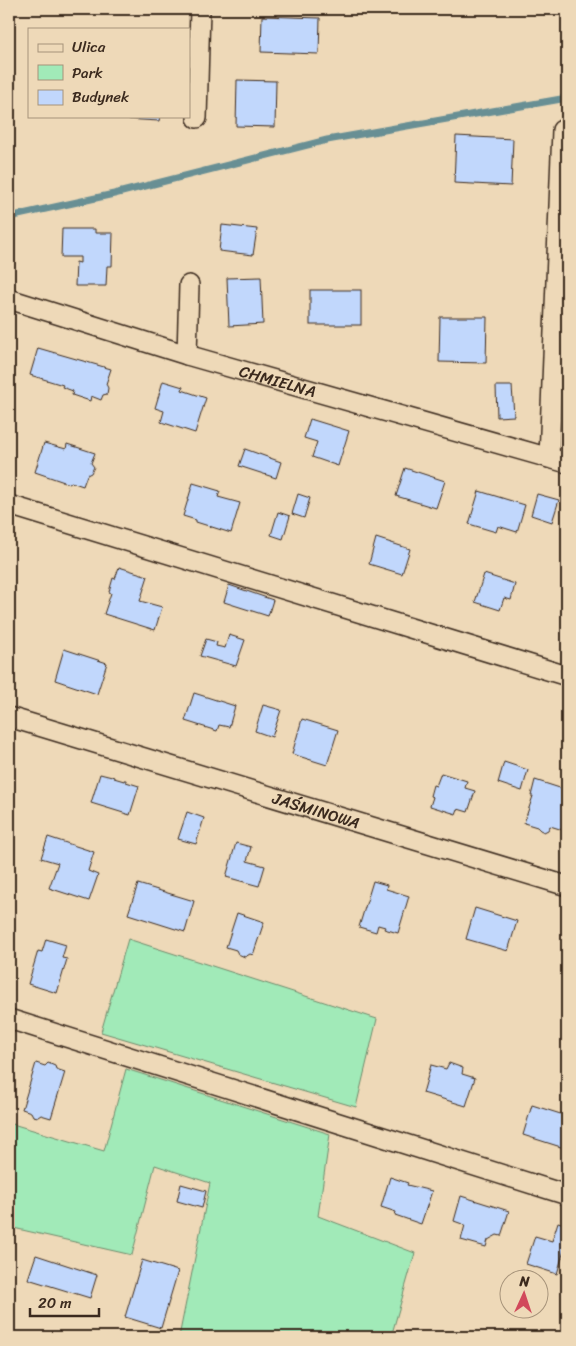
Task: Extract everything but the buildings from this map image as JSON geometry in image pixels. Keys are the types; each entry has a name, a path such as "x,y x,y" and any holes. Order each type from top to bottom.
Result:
{"street":[{"path":"197,118 200,9"},
{"path":"549,458 562,130"},
{"path":"187,355 189,285"},
{"name":"CHMIELNA","path":"9,299 187,355 567,463"},
{"path":"9,505 567,676"},
{"name":"JAŚMINOWA","path":"9,717 567,886"},
{"path":"9,1019 567,1195"}],"green space":[{"path":"128,939 377,1019 356,1107 101,1032"},
{"path":"126,1069 330,1134 318,1216 415,1253 391,1337 179,1337 210,1183 155,1165 132,1255 9,1227 9,1123 104,1151"}],"waterway":[{"path":"9,217 114,194 327,140 567,98"}]}
